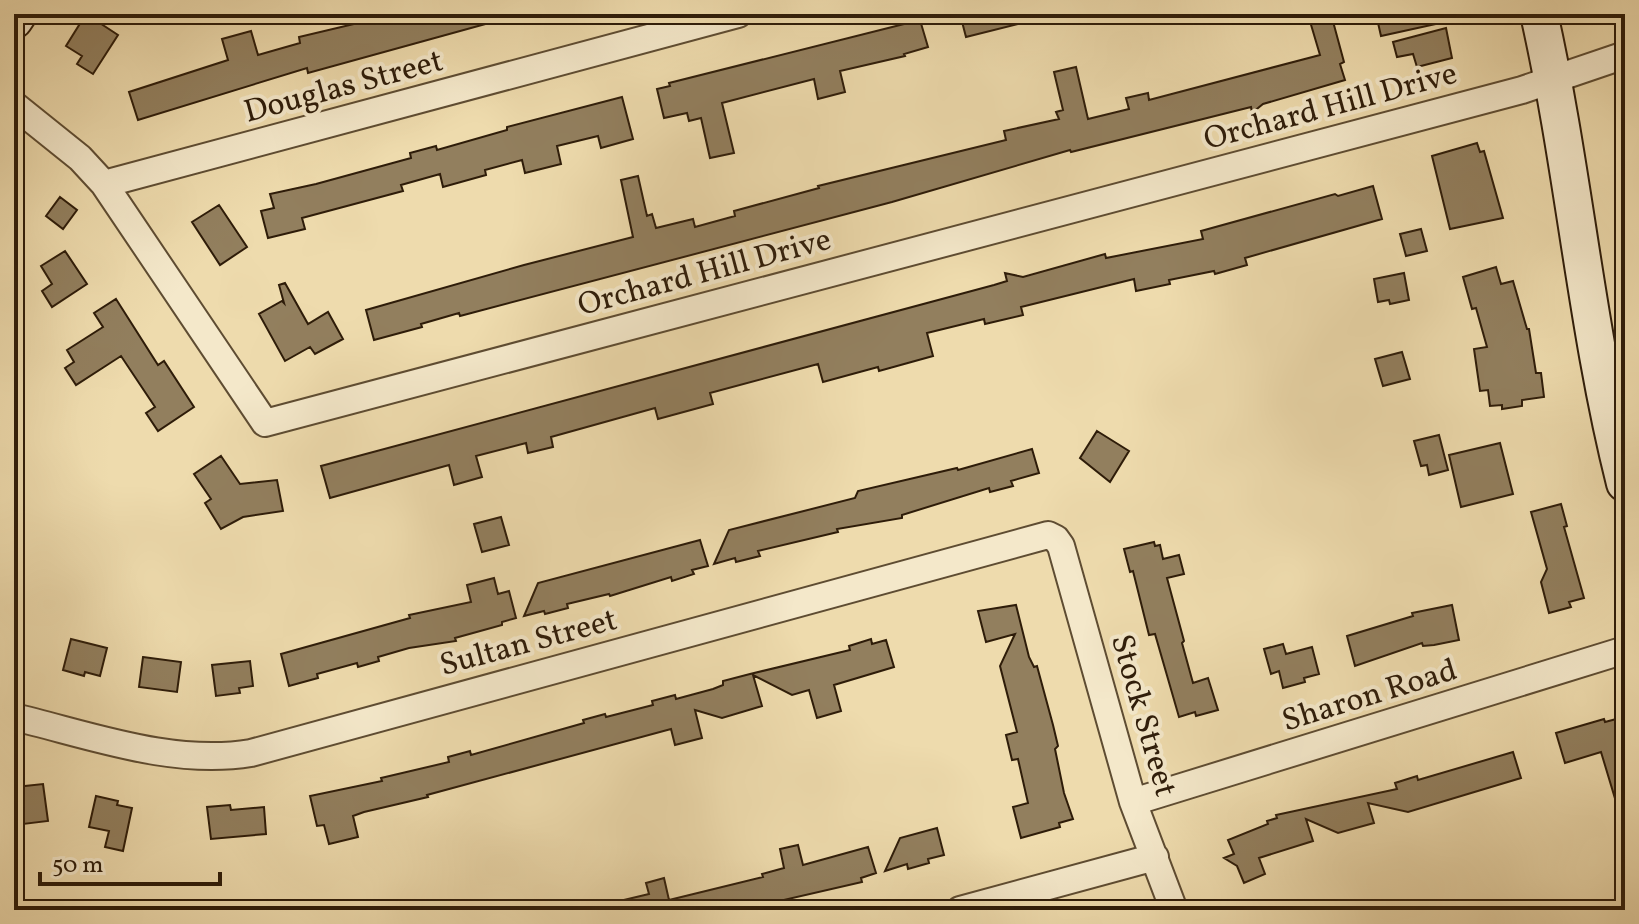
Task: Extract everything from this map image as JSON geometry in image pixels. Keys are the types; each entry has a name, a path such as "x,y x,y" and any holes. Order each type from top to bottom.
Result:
{"main road":[{"path":"14,20 18,14"},
{"path":"1539,14 1554,81 1602,370 1625,483"}],"street":[{"name":"Douglas Street","path":"104,184 738,14"},
{"path":"1554,81 1625,55"},
{"name":"Orchard Hill Drive","path":"14,105 80,158 104,184 265,423 1554,81"},
{"name":"Sultan Street","path":"14,717 169,754 215,757 251,753 1036,537 1048,535 1056,539"},
{"name":"Stock Street","path":"1056,539 1070,576 1133,802 1174,910"},
{"name":"Sharon Road","path":"1133,802 1625,650"},
{"path":"960,910 1155,857"}],"building":[{"path":"86,14 118,35 93,74 77,64 82,56 66,46"},
{"path":"396,14 499,14 500,20 308,73 307,68 138,120 129,92 228,60 222,39 251,31 258,55 300,43 299,37"},
{"path":"960,14 1029,14 1030,21 966,37"},
{"path":"1331,14 1344,62 1340,64 1345,80 1263,104 1252,113 1251,107 1070,150 892,202 460,316 459,313 374,340 366,310 633,237 621,180 638,176 647,216 652,214 656,228 693,219 695,227 735,216 734,211 818,186 1006,140 1004,131 1059,119 1056,112 1063,110 1054,72 1076,67 1088,119 1129,109 1126,98 1148,93 1149,100 1320,55 1309,18"},
{"path":"1376,14 1444,14 1445,22 1381,36"},
{"path":"920,20 928,47 905,56 840,71 845,92 818,99 814,79 722,103 734,153 710,158 701,118 689,121 687,113 664,118 657,89 670,86 669,83"},
{"path":"1446,28 1452,58 1417,67 1413,54 1397,57 1393,42"},
{"path":"622,97 633,139 601,148 598,136 557,146 561,164 525,173 522,160 485,170 486,175 443,187 440,174 401,185 403,191 302,218 305,229 268,238 261,211 274,208 270,194 411,158 410,153 436,146 437,150 507,130 507,127"},
{"path":"1477,143 1480,152 1484,151 1503,218 1450,229 1432,156"},
{"path":"1373,186 1382,219 1245,258 1247,265 1215,274 1214,271 1169,280 1170,284 1136,291 1134,279 1021,307 1023,315 985,324 984,319 927,333 933,356 879,371 878,367 823,382 818,364 710,393 713,404 658,419 655,408 551,437 553,447 528,453 526,443 476,456 482,477 454,485 449,465 330,498 321,466 994,285 1007,281 1005,273 1023,277 1105,254 1106,258 1203,239 1201,231"},
{"path":"60,197 77,210 63,229 46,216"},
{"path":"219,205 247,247 220,265 192,222"},
{"path":"1421,229 1427,251 1406,256 1400,234"},
{"path":"65,251 87,284 52,307 42,291 52,284 41,266"},
{"path":"1496,267 1501,284 1513,281 1529,329 1536,373 1541,373 1544,397 1522,400 1522,406 1502,409 1502,405 1490,406 1488,390 1480,391 1474,349 1487,347 1463,277"},
{"path":"1404,273 1409,300 1390,304 1389,300 1378,302 1374,279"},
{"path":"285,283 308,324 328,312 343,339 315,354 310,347 285,361 259,314 282,301 284,303 279,285"},
{"path":"116,299 158,365 164,361 194,407 158,431 146,413 155,407 121,356 76,385 65,368 74,362 67,350 103,327 94,313"},
{"path":"1402,352 1410,379 1383,386 1375,359"},
{"path":"1097,431 1129,451 1110,482 1080,458"},
{"path":"1439,435 1448,470 1429,475 1427,465 1421,466 1414,441"},
{"path":"1500,443 1513,494 1461,507 1449,455"},
{"path":"1032,449 1039,473 1011,481 1013,486 990,492 989,488 902,515 902,518 837,529 838,532 758,551 760,556 714,564 729,530 855,498 858,491 958,470"},
{"path":"221,456 240,484 277,480 283,511 243,517 221,529 205,503 211,499 194,474"},
{"path":"1561,504 1567,526 1564,527 1584,598 1569,602 1571,607 1549,613 1541,582 1547,569 1531,512"},
{"path":"501,517 509,545 482,552 474,524"},
{"path":"700,540 708,566 692,570 694,574 567,604 568,608 545,614 544,611 524,616 538,583"},
{"path":"1154,542 1155,546 1160,545 1163,559 1179,555 1184,574 1167,578 1182,643 1193,683 1208,678 1218,710 1179,717 1155,634 1149,635 1133,571 1130,572 1124,549"},
{"path":"494,578 498,594 509,591 516,618 455,638 456,641 409,648 378,657 379,661 358,667 357,663 317,674 318,678 289,686 281,654 410,618 409,615 471,602 467,585"},
{"path":"1016,605 1029,657 1034,667 1037,666 1053,725 1064,793 1073,819 1059,823 1060,827 1021,838 1013,807 1028,803 1018,759 1012,760 1006,735 1017,732 1000,666 1015,634 986,642 978,611"},
{"path":"1452,605 1459,640 1423,646 1422,643 1355,666 1347,636 1413,616 1412,613"},
{"path":"71,639 107,648 100,676 85,672 84,676 63,670"},
{"path":"871,639 872,644 886,640 894,667 834,685 841,711 817,718 809,690 792,695 753,675 762,706 722,718 695,710 702,738 675,745 671,729 364,812 353,816 358,837 329,844 324,825 317,826 310,796 382,781 381,778 449,762 448,757 470,751 471,755 584,723 583,720 653,705 652,701 675,695 676,699 713,689 723,685 723,681 850,650 849,646"},
{"path":"1283,644 1286,654 1312,647 1319,674 1283,688 1279,671 1271,674 1264,649"},
{"path":"143,657 181,662 177,692 139,687"},
{"path":"250,661 253,686 239,688 240,693 216,696 212,665"},
{"path":"1620,718 1625,735 1625,814 1620,815 1601,752 1565,763 1556,733 1604,719 1605,722"},
{"path":"1513,752 1521,778 1408,812 1368,803 1374,823 1338,833 1306,819 1313,841 1259,858 1265,874 1244,883 1237,866 1224,858 1234,854 1228,840 1268,824 1267,821 1277,818 1276,815 1397,789 1395,783 1417,776 1418,780"},
{"path":"43,784 48,821 15,825 16,787"},
{"path":"96,796 132,808 123,851 105,847 109,831 89,827"},
{"path":"230,805 231,810 264,807 266,834 211,839 207,807"},
{"path":"937,828 944,855 908,869 907,864 885,871 900,838"},
{"path":"798,845 803,865 868,847 876,873 861,878 862,882 740,910 612,910 611,903 649,894 646,883 664,878 669,900 763,877 762,874 784,868 780,849"}]}
